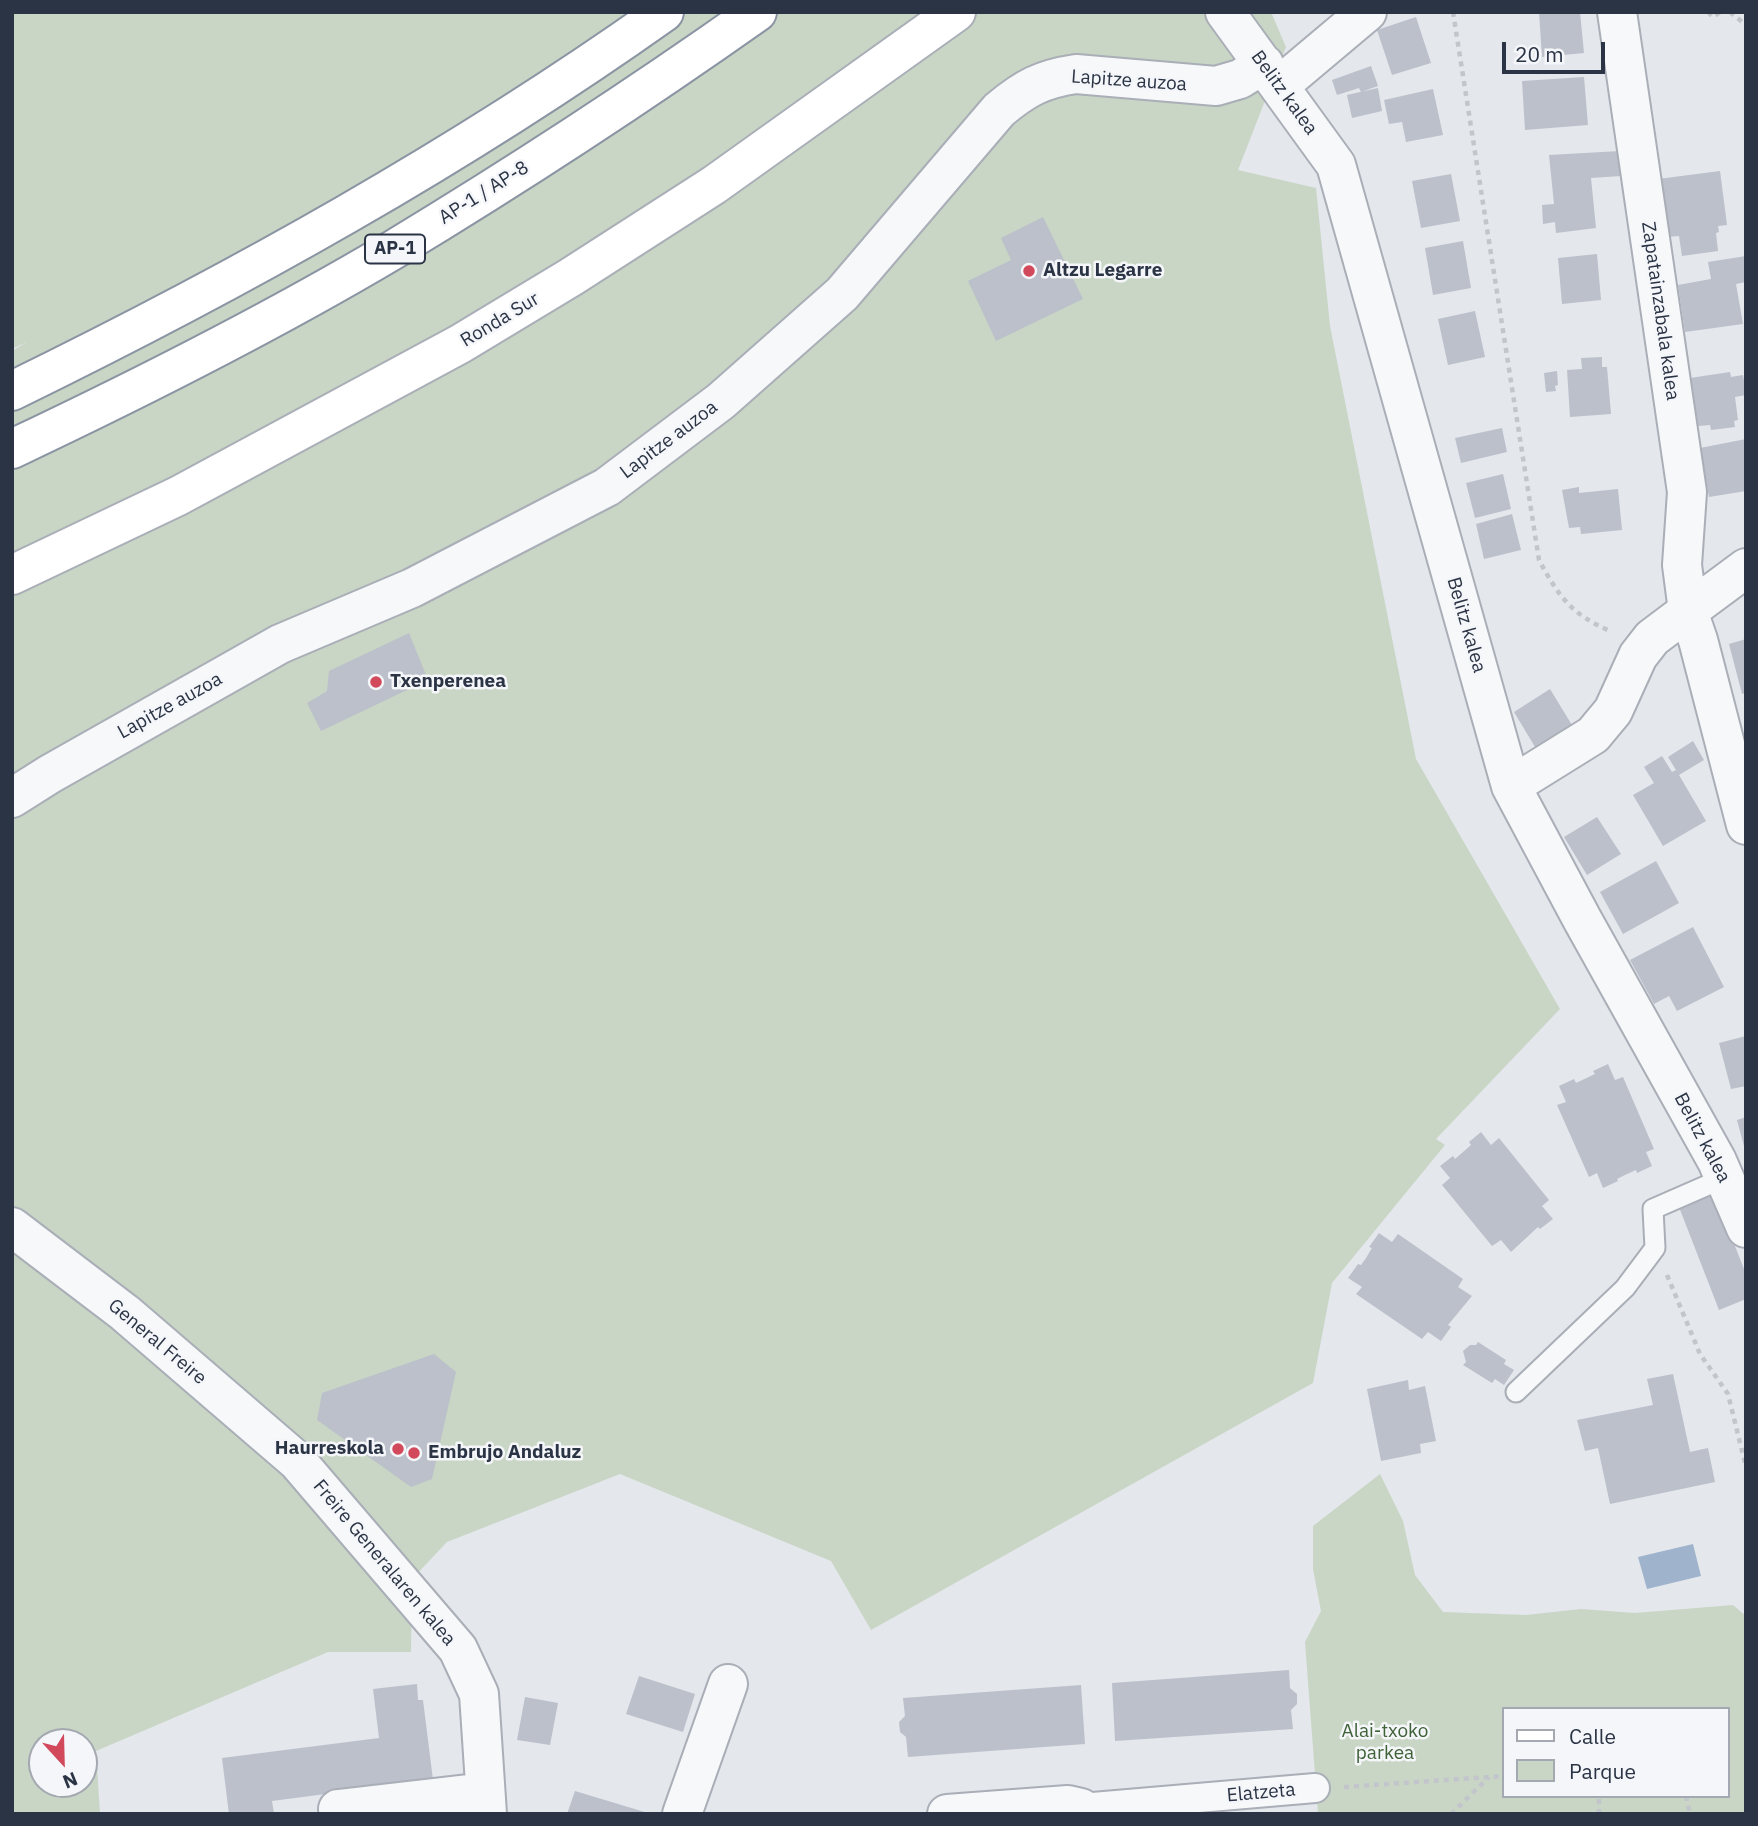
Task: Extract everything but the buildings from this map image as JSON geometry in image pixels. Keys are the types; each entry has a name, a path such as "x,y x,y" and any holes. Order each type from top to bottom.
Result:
{"main road":[{"name":"AP-1","path":"12,391 233,279 364,206 492,127 664,12"},
{"name":"AP-1 / AP-8","path":"12,449 197,358 391,251 648,89 757,12"},
{"name":"Ronda Sur","path":"12,575 178,496 460,344 571,277 714,185 956,12"}],"street":[{"name":"Belitz kalea","path":"1225,12 1336,165 1511,786 1717,1161 1746,1228"},
{"name":"Lapitze auzoa","path":"12,798 280,644 412,588 607,487 721,401 842,295 999,110 1022,90 1056,77 1076,74 1216,86 1240,79 1271,75 1367,12"},
{"name":"Zapatainzabala kalea","path":"1616,12 1687,492 1682,565 1688,611 1746,825"},
{"path":"1511,786 1593,735 1613,710 1638,656 1652,638 1746,568"},
{"name":"General Freire","path":"12,1227 125,1313 297,1461"},
{"name":"Freire Generalaren kalea","path":"297,1461 458,1649 478,1694 486,1803 338,1809 339,1814"},
{"path":"682,1814 728,1684"},
{"name":"Elatzeta","path":"947,1814 1068,1805 1085,1811 1315,1788"}],"lane":[{"path":"1516,1392 1625,1288 1655,1248 1653,1209 1724,1178"}],"path":[{"path":"1453,12 1539,560 1563,601 1595,625 1627,639 1638,656"},
{"path":"1708,12 1713,18 1720,12"},
{"path":"1730,12 1746,25"},
{"path":"1655,1248 1700,1354 1728,1394 1746,1466"},
{"path":"1315,1788 1502,1776"},
{"path":"1451,1814 1490,1777"}],"green space":[{"path":"12,12 1271,12 1286,47 1238,170 1316,188 1330,326 1416,759 1560,1009 1436,1139 1445,1145 1332,1283 1313,1383 871,1630 831,1561 620,1474 447,1542 412,1579 411,1652 328,1652 98,1750 98,1728 28,1728 28,1798 98,1798 98,1782 100,1814 12,1814 12,351 27,342 12,349"},
{"name":"Alai-txoko parkea","path":"1380,1474 1403,1521 1415,1575 1443,1612 1526,1615 1581,1609 1635,1613 1733,1605 1746,1616 1746,1814 1318,1814 1305,1642 1321,1611 1313,1569 1313,1526"}],"water":[{"path":"1693,1544 1701,1576 1647,1589 1638,1557"}],"place":[{"name":"Altzu Legarre","path":"1029,271"},
{"name":"Txenperenea","path":"376,682"},
{"name":"Haurreskola","path":"398,1449"},
{"name":"Embrujo Andaluz","path":"414,1453"}]}
